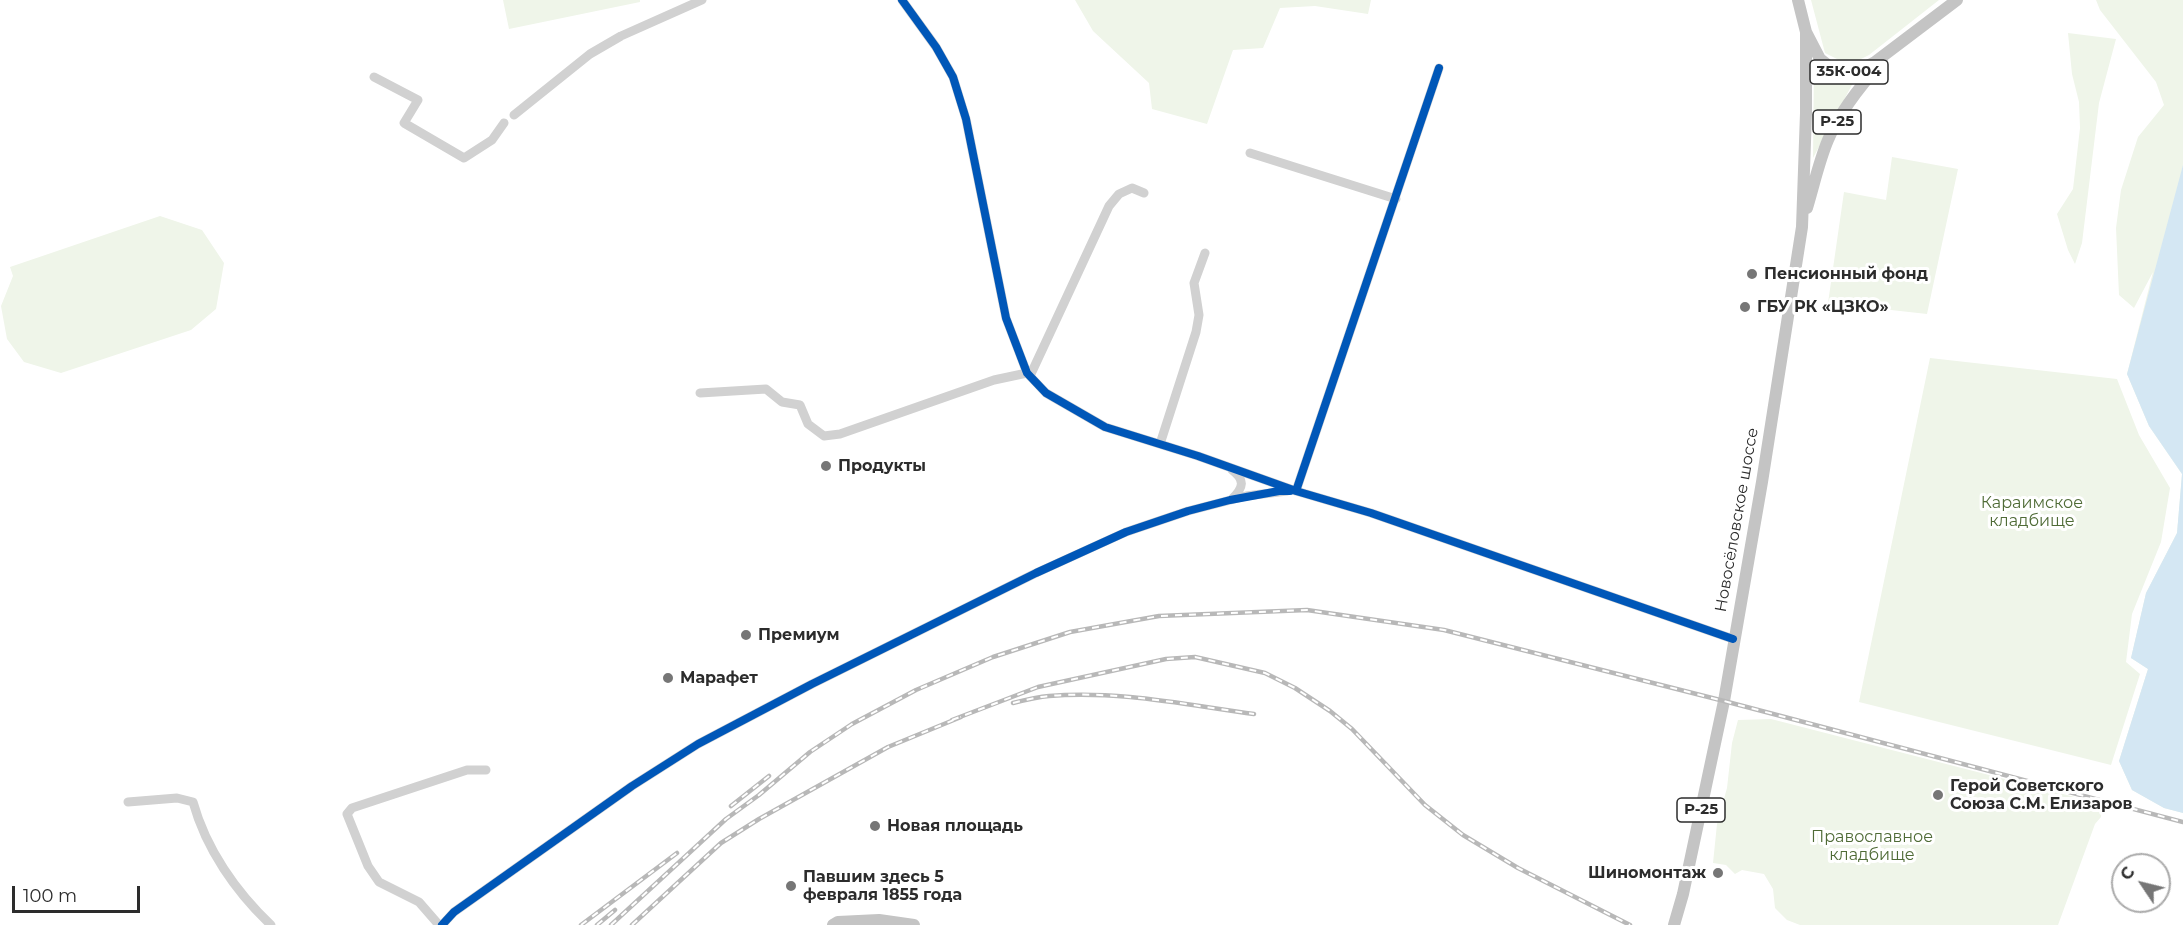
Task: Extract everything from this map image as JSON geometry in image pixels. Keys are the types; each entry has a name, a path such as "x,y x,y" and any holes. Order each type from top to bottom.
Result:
{"main road":[{"name":"35К-004","path":"1798,0 1806,32 1820,59 1829,66 1848,72 1859,70 1875,62 1956,0"},
{"name":"Новосёловское шоссе","path":"1674,925 1683,894 1722,710 1762,482 1802,222 1806,32"},
{"name":"Новосёловское шоссе","path":"1802,222 1828,140 1841,115 1873,71 1904,40"},
{"name":"Новосёловское шоссе","path":"1682,925 1683,894"},
{"path":"833,925 838,922 879,920 914,925"}],"street":[{"path":"514,115 590,54 621,36 702,0"},
{"path":"902,0 936,46 953,77 966,119 1006,318 1029,374 1046,393 1106,427 1296,491 1371,513 1733,639"},
{"path":"1296,491 1439,68"},
{"path":"374,77 418,100 405,123 464,158 492,140 504,123"},
{"path":"1250,153 1396,199"},
{"path":"1029,374 1109,206 1119,195 1132,188 1144,193"},
{"path":"1160,444 1196,332 1199,315 1194,283 1205,253"},
{"path":"700,393 766,389 782,402 800,405 808,424 824,436 840,434 994,380 1029,374"},
{"path":"1228,467 1239,476 1243,483 1230,500"},
{"path":"486,770 468,770 352,808 347,814 368,866 379,882 419,902 441,925 454,912 632,786 706,740 812,684 1126,532 1188,511 1230,500 1279,491 1296,491"},
{"path":"128,802 177,798 193,802 197,816 226,873 253,908 271,925"}],"green space":[{"path":"503,0 640,0 640,2 509,29"},
{"path":"1075,0 1371,0 1368,14 1315,6 1280,8 1263,48 1233,50 1207,124 1152,109 1149,83 1093,31"},
{"path":"1811,0 1939,0 1869,55 1849,65 1825,53"},
{"path":"2096,0 2183,0 2183,813 2164,808 2132,790 2119,761 2148,669 2131,658 2146,593 2177,533 2182,474 2149,426 2127,374 2153,272 2134,308 2119,295 2116,228 2121,190 2138,137 2164,105 2156,82 2100,10"},
{"path":"2068,33 2116,39 2099,103 2082,243 2075,264 2068,250 2057,214 2073,189 2080,128 2079,102 2072,74"},
{"path":"1814,67 1832,78 1854,81 1813,158"},
{"path":"1892,157 1958,169 1927,314 1828,303 1844,192 1886,200"},
{"path":"160,216 202,230 224,263 216,309 191,330 61,373 24,362 7,339 1,306 13,276 10,267"},
{"name":"Караимское кладбище","path":"1930,358 2117,379 2139,435 2170,488 2161,542 2132,614 2126,662 2140,674 2111,765 1859,702"},
{"name":"Православное кладбище","path":"1771,719 2102,804 2101,817 2095,824 2058,925 1800,925 1787,920 1775,908 1773,889 1764,874 1742,870 1735,874 1726,865 1713,863 1717,824 1727,788 1732,743 1738,720"}],"water":[{"path":"2183,165 2183,813 2164,808 2132,790 2119,761 2148,669 2131,658 2146,593 2177,533 2182,474 2149,426 2127,374"}],"railway":[{"path":"611,925 726,819 759,795 810,752 852,724 916,690 993,657 1070,632 1159,616 1307,610 1444,630 2183,822"},
{"path":"952,720 1038,687 1166,659 1195,657 1265,673 1295,688 1330,711 1352,729 1425,805 1463,835 1518,868 1630,925"},
{"path":"1013,703 1049,696 1100,695 1152,699 1254,714"},
{"path":"632,925 721,843 759,819 888,747 961,717"},
{"path":"731,806 769,776"},
{"path":"581,925 677,853"},
{"path":"597,925 615,910"}],"cycle path":[{"path":"902,0 936,47 953,77 966,119 1006,318 1027,373 1046,393 1105,427 1198,456 1296,491 1371,513 1733,639"},
{"path":"1296,491 1439,68"},
{"path":"442,925 454,912 632,786 698,744 812,684 1036,573 1126,532 1188,511 1230,500 1290,491"}],"place":[{"name":"Пенсионный фонд","path":"1752,274"},
{"name":"ГБУ РК «ЦЗКО»","path":"1745,307"},
{"name":"Продукты","path":"826,466"},
{"name":"Премиум","path":"746,635"},
{"name":"Марафет","path":"668,678"},
{"name":"Герой Советского Союза С.М. Елизаров","path":"1938,795"},
{"name":"Новая площадь","path":"875,826"},
{"name":"Шиномонтаж","path":"1718,873"},
{"name":"Павшим здесь 5 февраля 1855 года","path":"791,886"}]}
